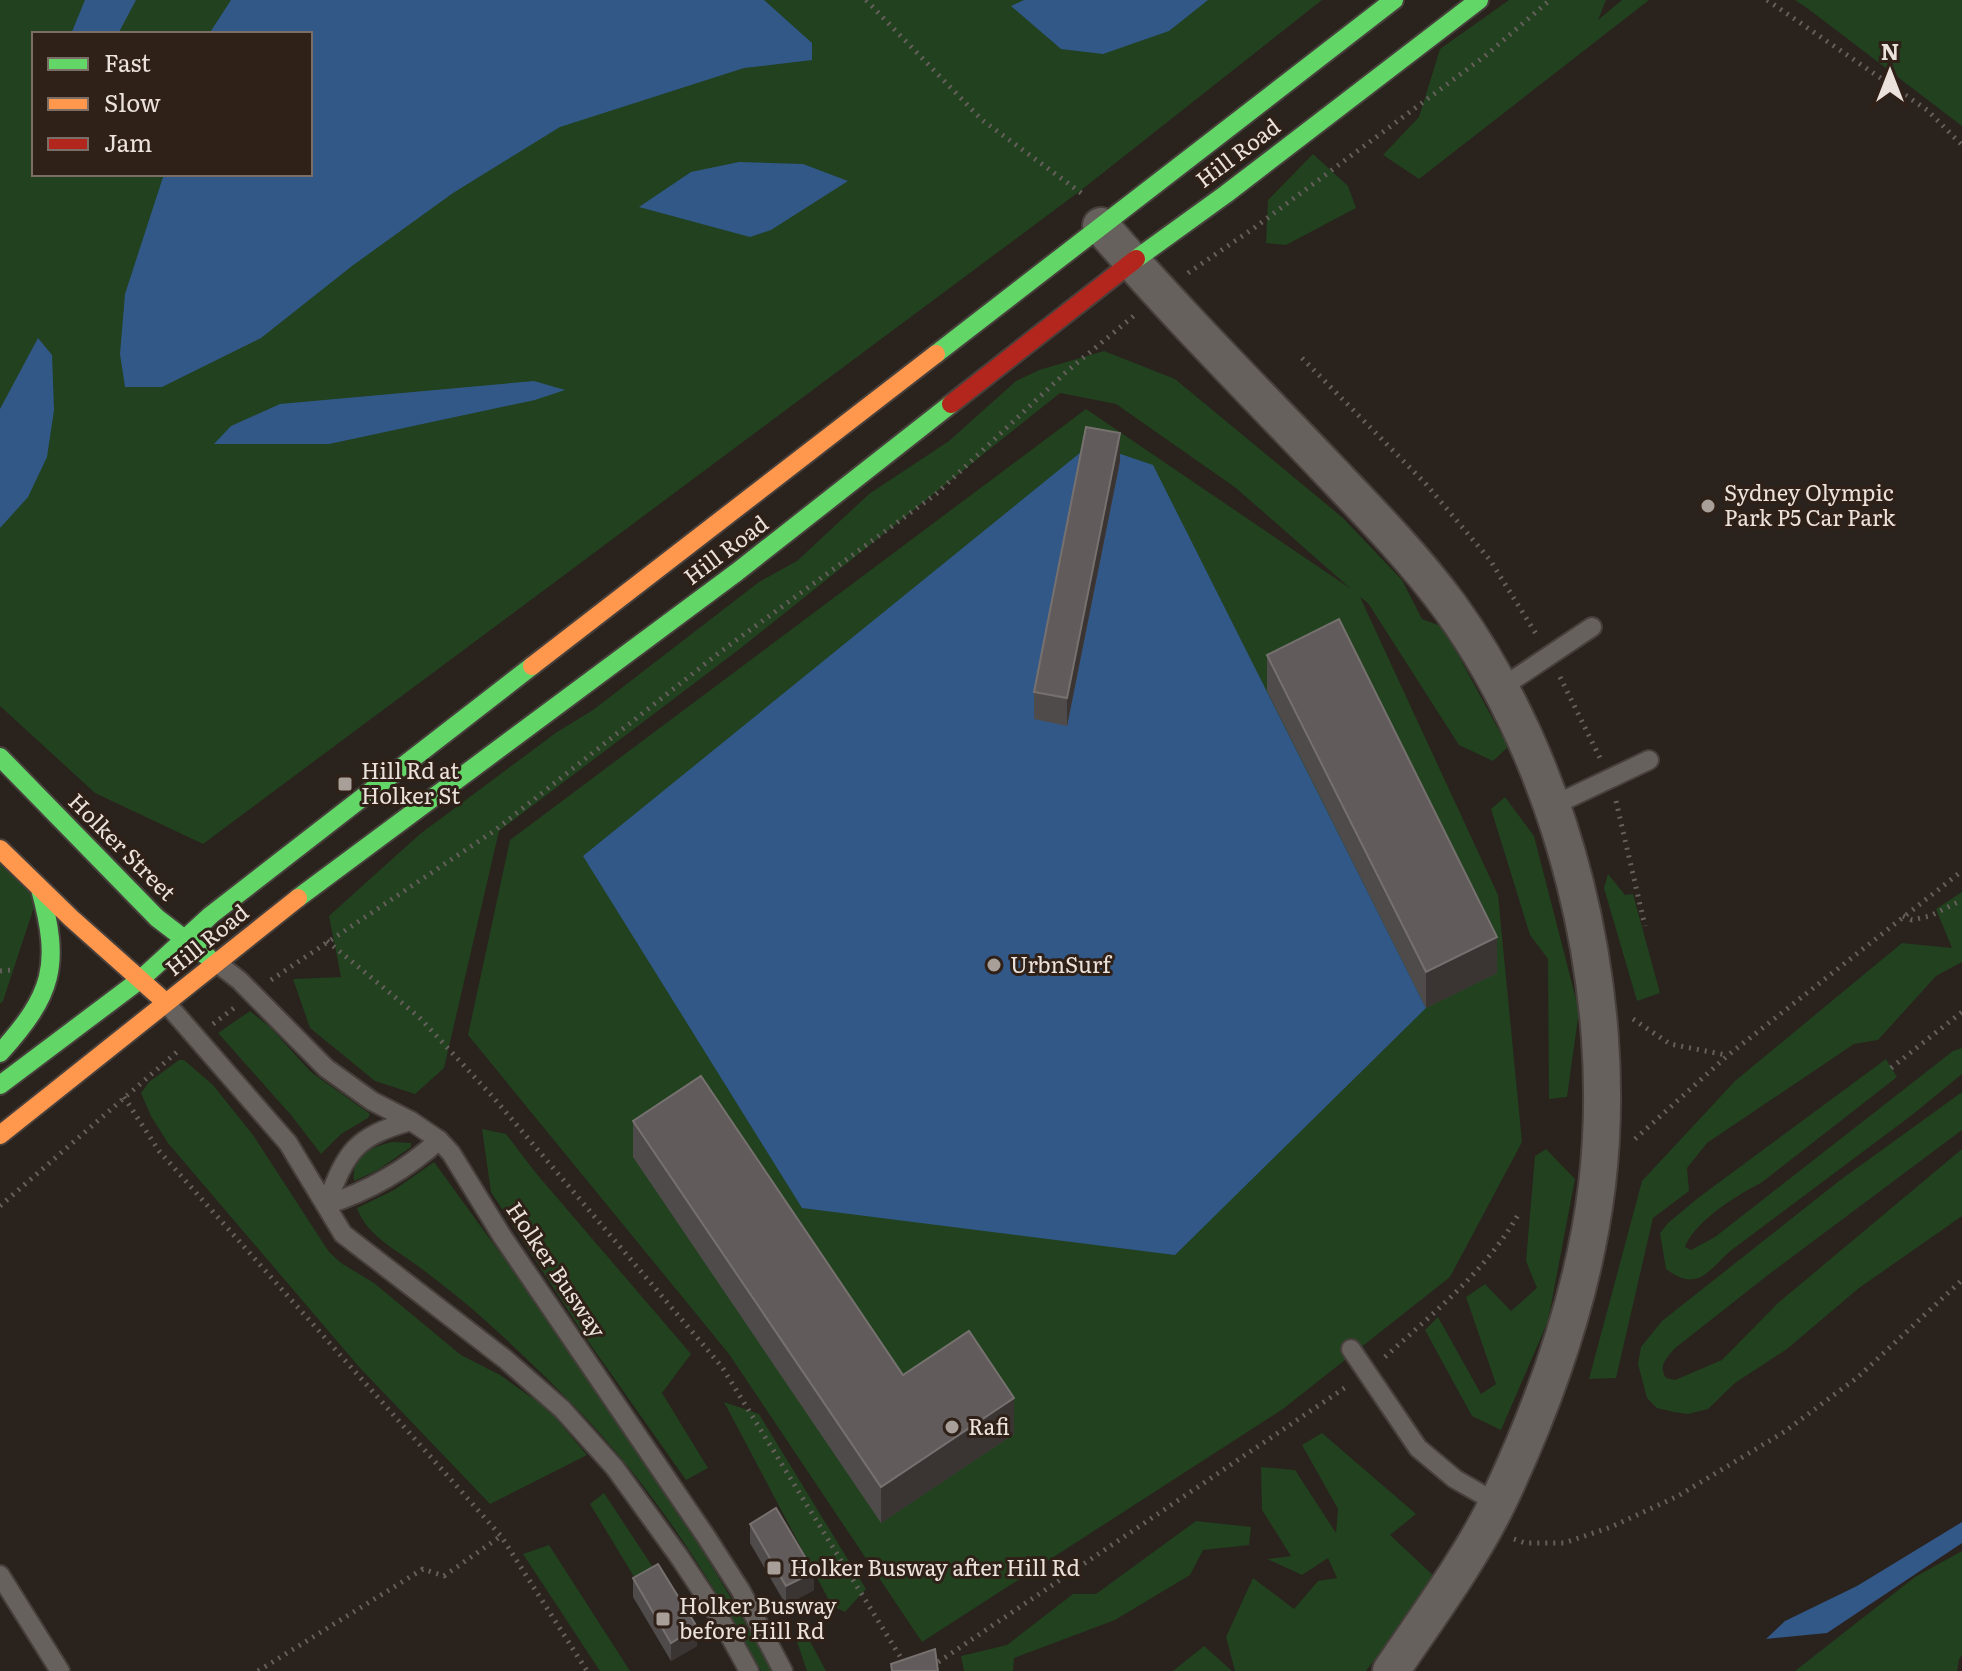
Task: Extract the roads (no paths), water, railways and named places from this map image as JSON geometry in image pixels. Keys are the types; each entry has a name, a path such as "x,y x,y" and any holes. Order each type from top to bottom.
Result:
{"street":[{"name":"Hill Road","path":"0,1085 141,979 211,915 1095,212 1394,0"},
{"name":"Hill Road","path":"0,1135 263,924 737,572 1132,262 1479,0"},
{"path":"1095,212 1132,262 1406,551 1451,609 1501,688 1552,806 1582,907 1600,1026 1600,1101 1597,1184 1581,1266 1557,1359 1497,1503 1447,1587 1391,1671"},
{"name":"Holker Street","path":"0,757 157,918 217,963"},
{"path":"0,849 167,1004"},
{"path":"0,1053 30,1020 47,989 51,950 47,912 40,889"}],"lane":[{"path":"1501,688 1592,627"},
{"path":"1552,806 1649,760"},
{"name":"Holker Busway","path":"217,963 254,994 326,1068 372,1101 439,1140 451,1153 502,1236 741,1591 783,1671"},
{"path":"167,1004 288,1143 349,1240 420,1292 562,1409 615,1468 721,1620 749,1671"},
{"path":"326,1205 349,1153 362,1140 386,1128 411,1121"},
{"path":"326,1205 378,1185 406,1168 439,1140"},
{"path":"1351,1349 1418,1448 1455,1479 1497,1503"},
{"path":"0,1575 60,1671"}],"water":[{"path":"85,0 136,0 119,32 72,32"},
{"path":"231,0 764,0 812,43 812,60 744,68 560,127 453,193 352,266 261,338 162,387 125,387 120,354 125,294 163,176 312,176 312,32 210,32"},
{"path":"1024,0 1208,0 1169,31 1103,54 1061,49 1011,6"},
{"path":"739,162 803,164 848,181 771,230 750,237 639,207 691,172"},
{"path":"38,338 52,355 54,410 47,457 28,497 0,528 0,409"},
{"path":"534,381 565,390 535,400 329,444 214,444 231,426 280,404"},
{"path":"1091,444 1153,465 1426,1008 1175,1255 802,1208 583,856"},
{"path":"1962,1522 1962,1543 1827,1633 1766,1639 1785,1621 1857,1586"}],"place":[{"name":"Sydney Olympic Park P5 Car Park","path":"1708,506"},
{"name":"Hill Rd at Holker St","path":"345,784"},
{"name":"UrbnSurf","path":"994,965"},
{"name":"Rafi","path":"952,1427"},
{"name":"Holker Busway after Hill Rd","path":"774,1568"},
{"name":"Holker Busway before Hill Rd","path":"663,1619"}]}
